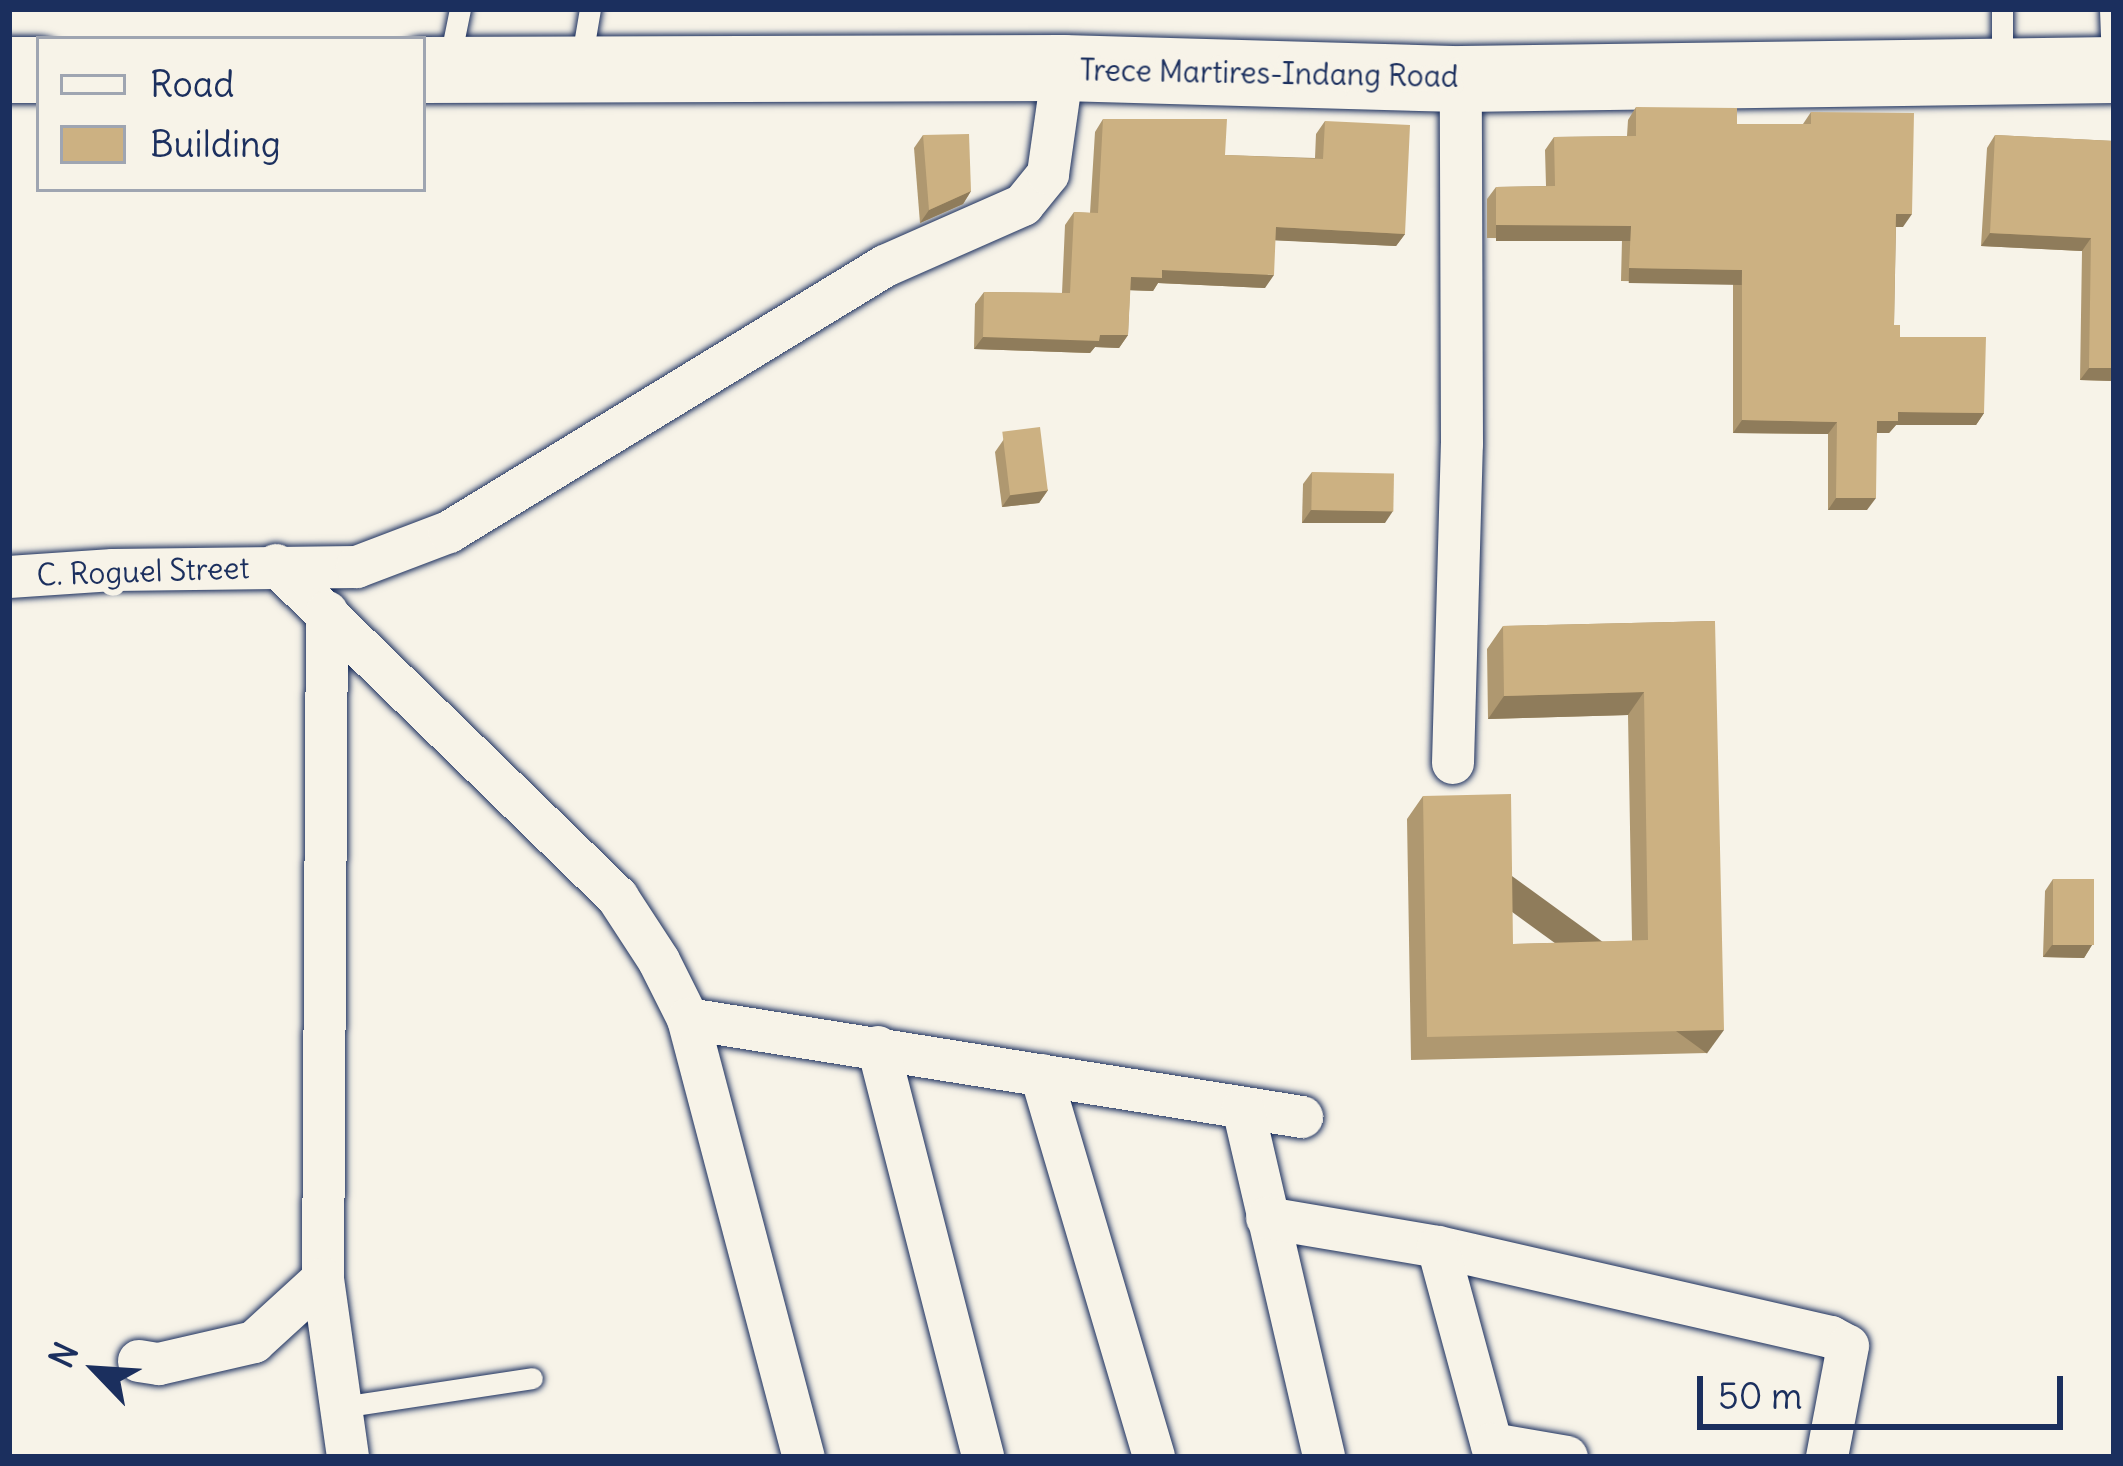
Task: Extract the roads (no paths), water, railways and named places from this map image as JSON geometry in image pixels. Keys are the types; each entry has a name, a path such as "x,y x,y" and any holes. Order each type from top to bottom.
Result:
{"main road":[{"name":"Trece Martires-Indang Road","path":"444,49 585,39 1063,68 1461,79 2002,40 2112,50"}],"street":[{"name":"C. Roguel Street","path":"9,577 357,567 448,532 885,266 1024,205 1048,174 1063,68"},
{"path":"1453,763 1462,444 1461,79"},
{"path":"276,566 618,898 659,961 688,1019 804,1457"},
{"path":"327,612 323,1279 349,1457"},
{"path":"688,1019 1301,1117"},
{"path":"878,1047 983,1457"},
{"path":"1041,1075 1154,1457"},
{"path":"1243,1108 1324,1457"},
{"path":"1267,1218 1438,1247 1832,1337 1848,1346 1827,1457"},
{"path":"1438,1247 1494,1450 1567,1457"},
{"path":"139,1361 159,1364 254,1342 323,1279"}],"lane":[{"path":"341,1408 532,1378"}]}
